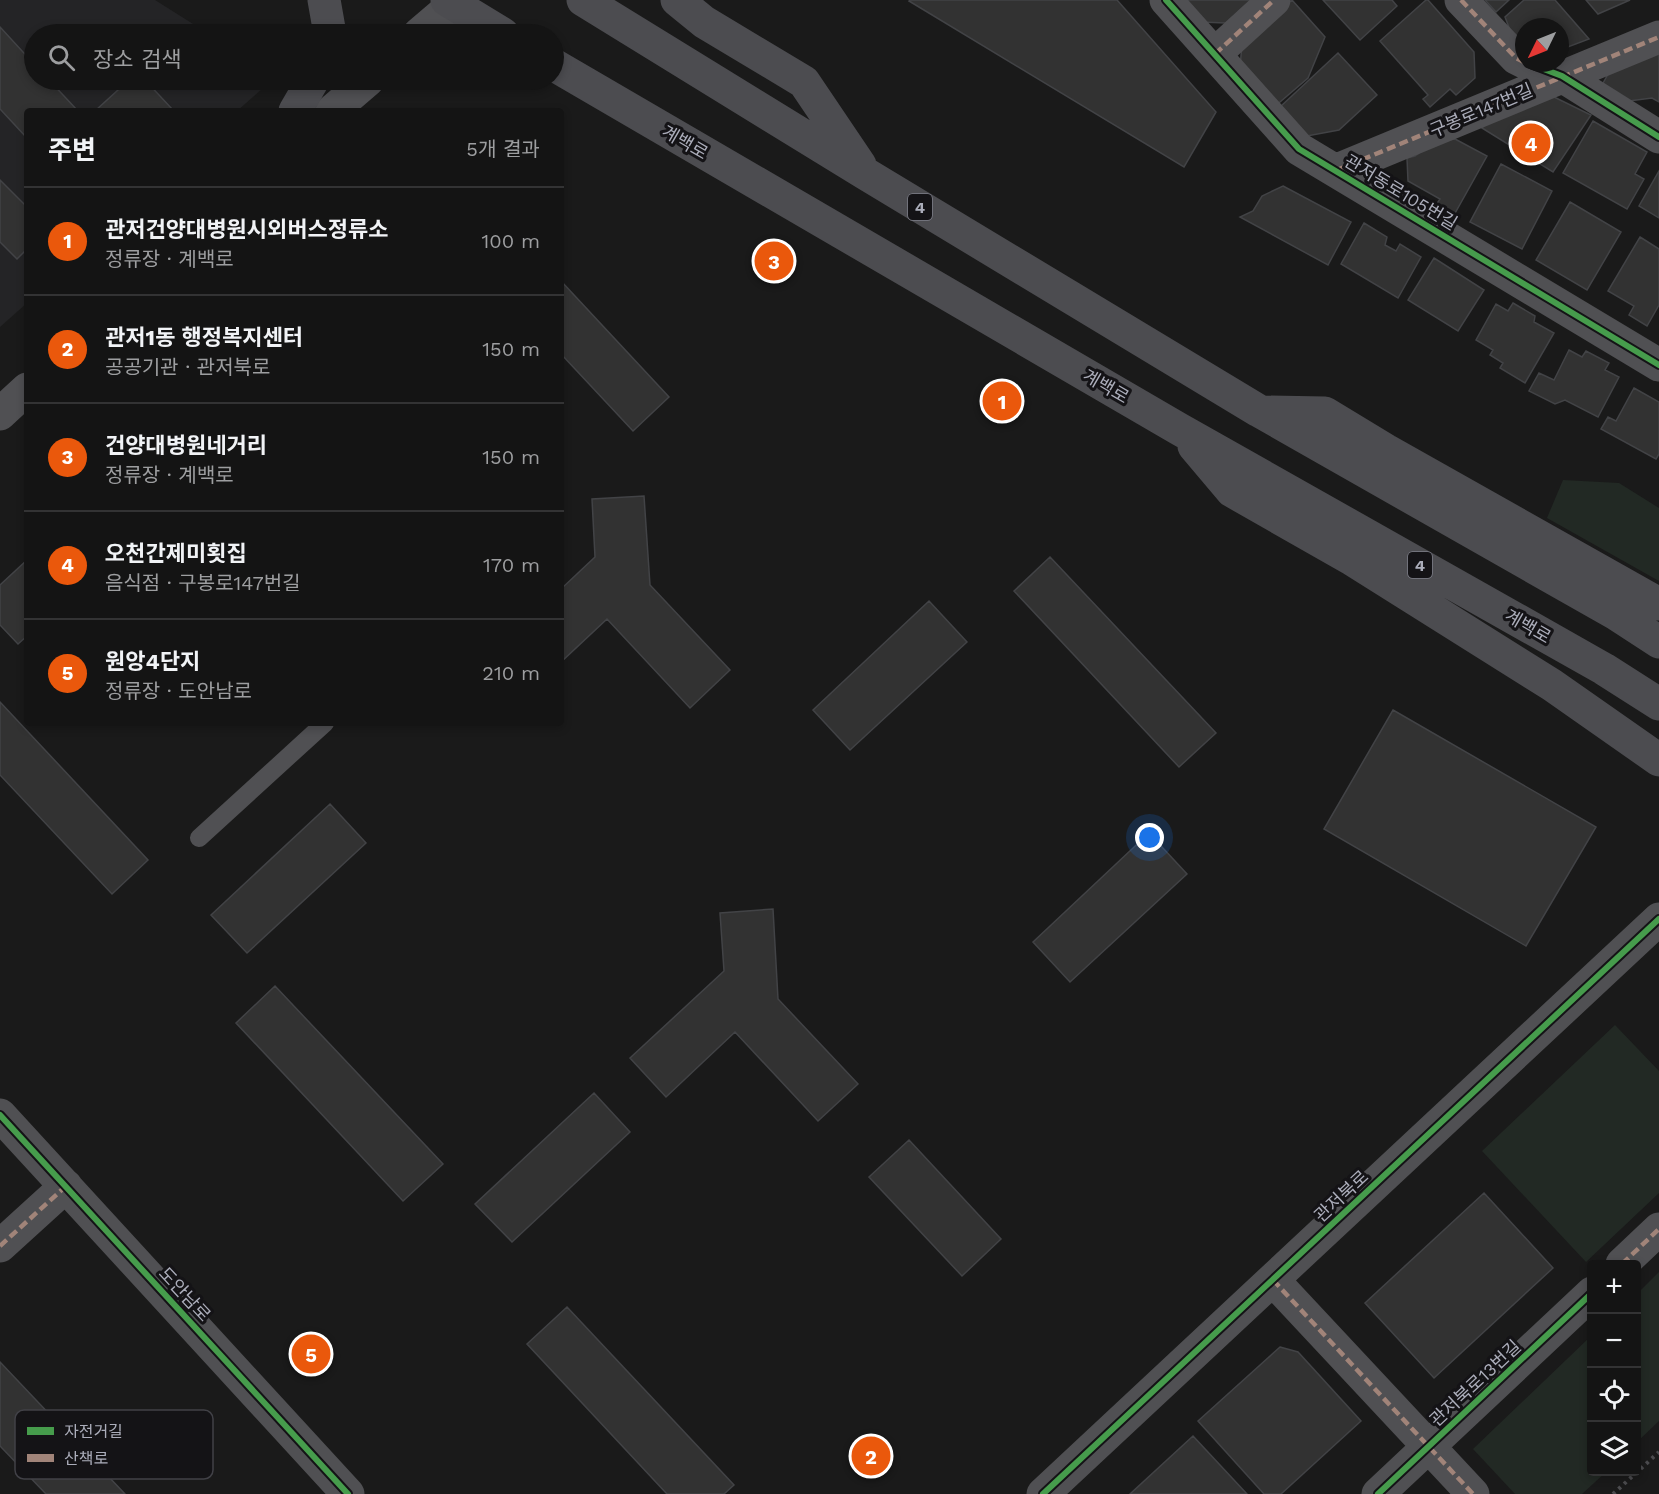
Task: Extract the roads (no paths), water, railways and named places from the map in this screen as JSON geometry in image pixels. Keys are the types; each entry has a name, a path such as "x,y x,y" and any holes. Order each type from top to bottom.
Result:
{"main road":[{"path":"324,0 328,24"},
{"name":"4","path":"583,0 1259,411 1616,614 1659,642"},
{"path":"677,0 704,22 804,82 866,174"},
{"path":"453,1 488,24"},
{"name":"계백로","path":"564,71 1179,429 1604,669 1659,704"},
{"path":"297,108 307,90"},
{"path":"1259,411 1325,413 1386,450 1659,604"},
{"path":"1179,429 1232,491 1353,560 1542,679 1659,760"}],"street":[{"name":"관저동로105번길","path":"1166,0 1299,148 1659,365"},
{"path":"1215,54 1274,0"},
{"path":"1461,0 1515,57"},
{"path":"430,24 453,1"},
{"name":"구봉로147번길","path":"1337,171 1659,37"},
{"path":"1552,72 1562,76 1659,137"},
{"path":"335,108 356,90"},
{"path":"0,414 24,392"},
{"name":"관저북로","path":"1043,1494 1659,919"},
{"name":"도안남로","path":"0,1115 348,1494"},
{"path":"0,1246 66,1186"},
{"path":"1626,1260 1659,1229"},
{"name":"관저북로13번길","path":"1273,1280 1473,1494"},
{"name":"관저북로13번길","path":"1378,1494 1587,1298"}],"lane":[{"path":"199,838 322,726"}],"place":[{"name":"오천간제미횟집","path":"1531,143"},
{"name":"건양대병원네거리","path":"774,261"},
{"name":"관저건양대병원시외버스정류소","path":"1002,401"},
{"name":"원앙4단지","path":"311,1354"},
{"name":"관저1동 행정복지센터","path":"871,1456"}]}
